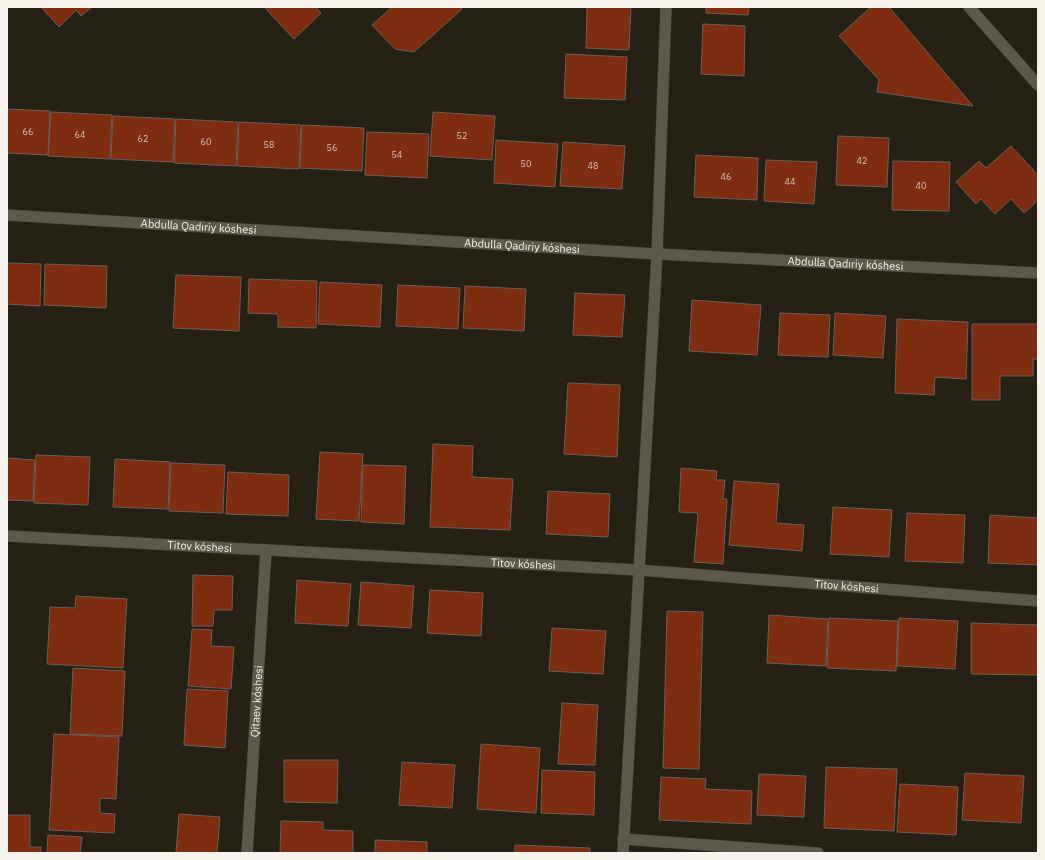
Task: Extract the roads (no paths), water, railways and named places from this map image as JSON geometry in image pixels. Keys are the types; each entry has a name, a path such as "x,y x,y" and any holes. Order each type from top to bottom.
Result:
{"street":[{"path":"622,853 657,254 666,7"},
{"path":"969,7 1038,86"},
{"name":"Abdulla Qadıriy kóshesi","path":"7,215 657,254 1038,273"},
{"name":"Titov kóshesi","path":"7,536 639,570 1038,601"},
{"name":"Qitaev kóshesi","path":"247,853 266,550"},
{"path":"623,838 818,853"}]}
